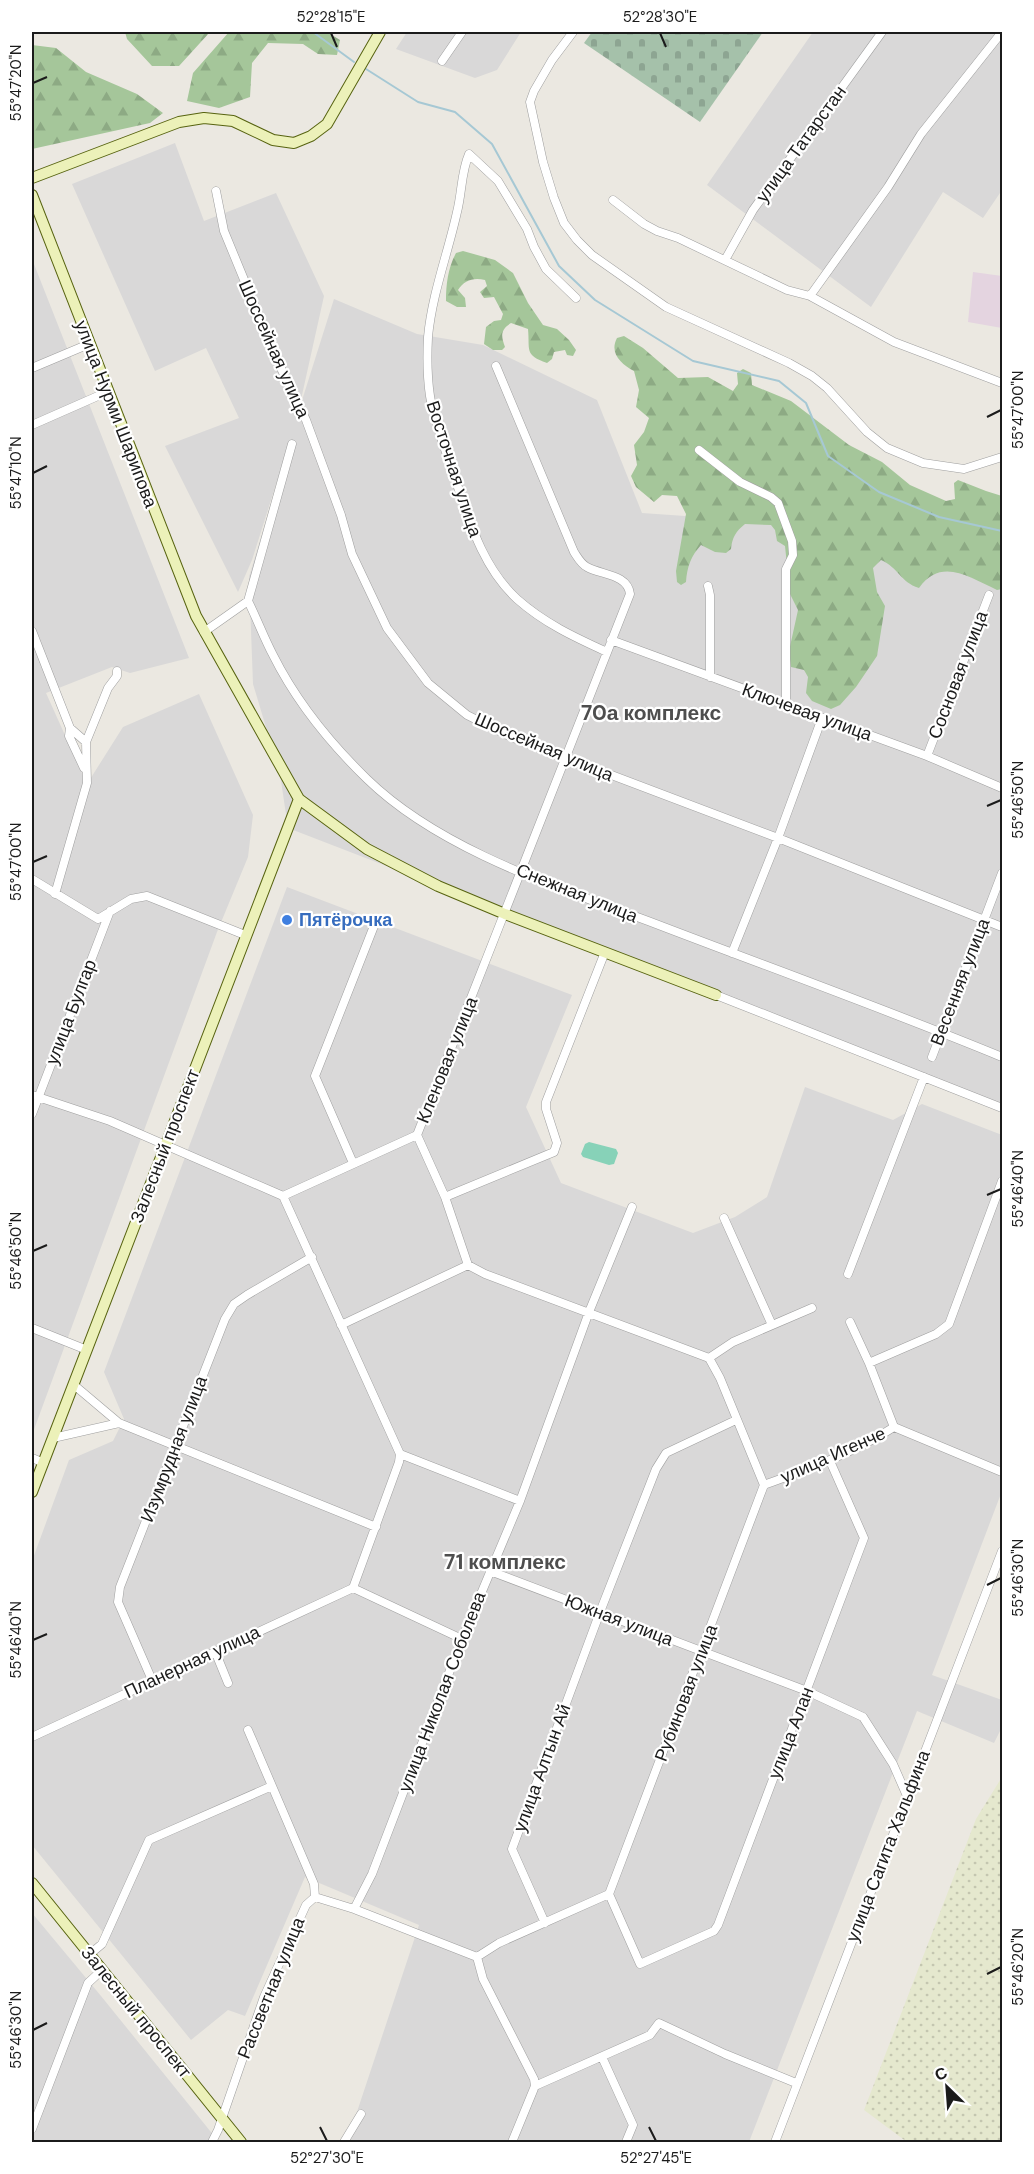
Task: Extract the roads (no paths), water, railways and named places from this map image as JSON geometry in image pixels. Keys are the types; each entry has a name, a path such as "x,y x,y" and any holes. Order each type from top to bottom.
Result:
{"main road":[{"path":"32,178 179,122 195,119 233,121 273,140 294,142 311,136 327,123 380,32"},
{"name":"улица Нурми Шарипова","path":"32,196 107,392 204,632 299,799"},
{"path":"299,799 367,849 438,886 716,995"},
{"name":"Залесный проспект","path":"32,1492 299,799"},
{"name":"Залесный проспект","path":"32,1883 241,2142"}],"street":[{"path":"442,61 462,32"},
{"path":"573,32 546,70 530,102 543,162 564,223 592,255 666,307 789,363 812,376 827,388 867,432 886,448 923,463 964,469 1002,457"},
{"name":"улица Татарстан","path":"725,260 753,210 882,32"},
{"path":"810,296 888,187 921,134 1002,33"},
{"name":"Восточная улица","path":"576,298 546,269 527,229 498,181 468,154 458,212 446,253 428,334 428,374 434,417 471,525 496,575 516,598 546,621 561,631 607,652"},
{"name":"Шоссейная улица","path":"216,191 224,231 278,362 306,420 341,515 352,554 387,628 428,682 467,715 511,736 1002,927"},
{"path":"613,200 657,231 678,238 787,290 810,296 894,342 1002,383"},
{"path":"32,368 89,344"},
{"path":"496,366 574,552 586,567 624,581 630,588 628,599 612,636"},
{"path":"32,425 107,392"},
{"path":"204,632 248,601 291,444"},
{"path":"699,450 740,482 771,497 778,503 792,541 793,555 786,568 786,704"},
{"path":"708,586 710,676"},
{"name":"Сосновая улица","path":"927,756 989,595"},
{"name":"Снежная улица","path":"248,601 290,687 326,735 368,780 426,826 521,872 1002,1057"},
{"path":"32,631 70,728 86,742"},
{"name":"Кленовая улица","path":"283,1196 417,1135 612,636"},
{"name":"Ключевая улица","path":"612,636 710,676 927,756 1002,788"},
{"path":"55,894 87,783 86,742 108,688 117,676 117,671"},
{"path":"732,953 778,838 822,718"},
{"path":"70,728 69,736 86,772"},
{"name":"Весенняя улица","path":"932,1058 1002,873"},
{"path":"32,879 98,919 131,899 147,896 245,935"},
{"name":"улица Булгар","path":"32,1114 35,1096 110,911"},
{"path":"353,1163 315,1076 374,926"},
{"path":"445,1197 554,1152 557,1143 546,1109 546,1102 605,952"},
{"path":"716,995 1002,1108"},
{"path":"848,1274 924,1077"},
{"path":"35,1096 110,1121 283,1196 400,1454 353,1588 462,1639"},
{"path":"417,1135 445,1197 468,1265 485,1274 709,1358 720,1378 764,1485"},
{"path":"869,1363 936,1334 949,1324 1002,1181"},
{"name":"улица Николая Соболева","path":"354,1909 372,1874 462,1639 520,1502 589,1312 632,1207"},
{"path":"724,1218 772,1325"},
{"name":"Изумрудная улица","path":"152,1680 118,1602 120,1587 225,1319 234,1304 312,1257"},
{"path":"341,1325 468,1265"},
{"path":"709,1358 733,1342 812,1308"},
{"path":"850,1322 894,1427"},
{"path":"32,1328 87,1350"},
{"path":"74,1385 119,1423 376,1527"},
{"name":"улица Алтын Ай","path":"545,1923 512,1849 600,1612 656,1469 666,1452 736,1420"},
{"path":"53,1438 119,1423"},
{"name":"улица Игенче","path":"764,1485 830,1461 894,1427 1002,1472"},
{"path":"400,1454 520,1502"},
{"path":"32,1458 44,1463"},
{"name":"улица Алан","path":"609,1894 640,1964 714,1931 718,1925 864,1538 830,1461"},
{"name":"Рубиновая улица","path":"609,1894 764,1485"},
{"name":"улица Сагита Хальфина","path":"775,2142 1002,1551"},
{"name":"Южная улица","path":"490,1571 807,1691 863,1717 893,1764 907,1796"},
{"name":"Планерная улица","path":"32,1737 353,1588"},
{"path":"215,1651 228,1683"},
{"name":"Рассветная улица","path":"212,2142 264,1997 306,1905 315,1897 314,1884 248,1730"},
{"path":"90,1954 102,1944 149,1840 272,1786"},
{"path":"477,1957 499,1943 609,1894"},
{"path":"315,1897 354,1909 477,1957"},
{"path":"477,1957 483,1979 534,2079 535,2086 512,2142"},
{"path":"32,2129 88,1983 102,1970"},
{"path":"535,2086 650,2035 659,2024 796,2083"},
{"path":"602,2057 633,2125 626,2142"},
{"path":"344,2142 361,2114"}],"waterway":[{"path":"313,32 354,62"},
{"path":"366,69 418,102 455,112 492,144 559,266 595,300 693,361 779,381 806,403 828,456 879,492 939,517 1002,531"}],"place":[{"name":"Пятёрочка","path":"287,920"}],"district":[{"name":"70а комплекс","path":"651,713"},
{"name":"71 комплекс","path":"505,1562"}]}
